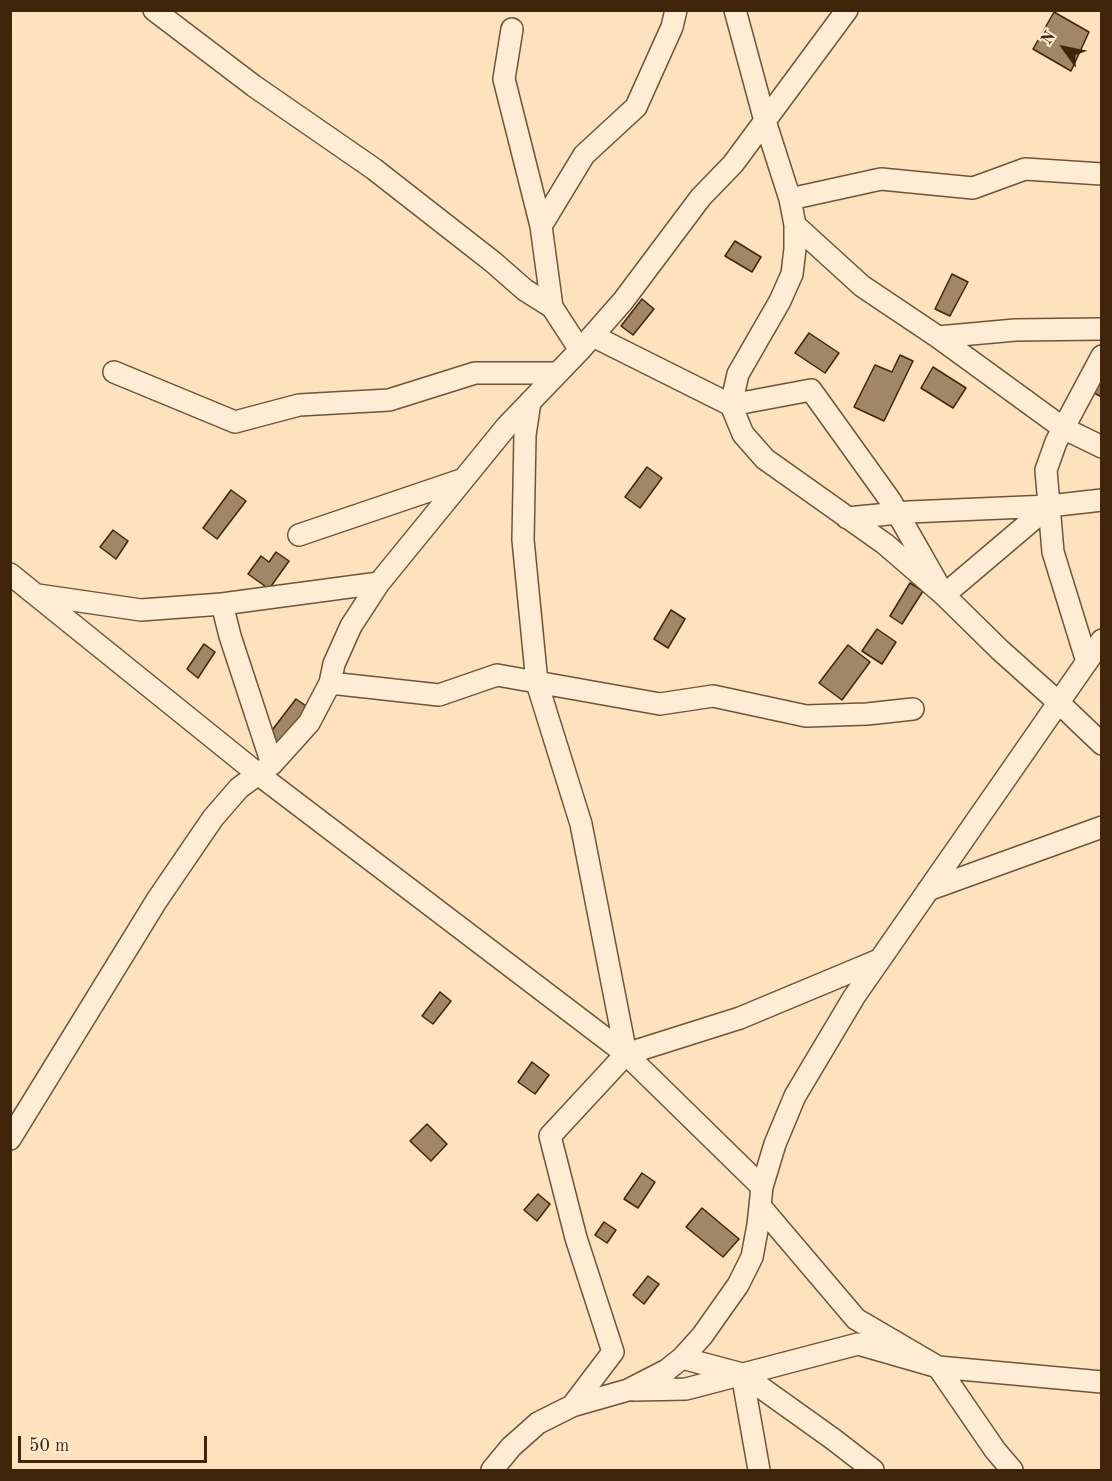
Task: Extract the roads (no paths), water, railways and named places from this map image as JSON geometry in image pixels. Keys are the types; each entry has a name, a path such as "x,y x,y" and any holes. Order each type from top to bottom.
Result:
{"street":[{"path":"154,10 254,86 374,169 493,262 525,290 552,307 587,343 731,405 811,390 897,513 944,594"},
{"path":"541,226 584,155 636,107 672,27 676,10"},
{"path":"735,10 765,121 790,199 795,225 792,274 780,301 738,374 731,405 743,434 765,459 885,544 944,594 1000,650 1101,744"},
{"path":"10,1139 157,900 213,818 239,788 265,769 309,723 330,683 334,664 351,626 379,583 507,426 587,343 623,301 701,198 733,164 847,10"},
{"path":"513,29 504,79 541,226 552,307"},
{"path":"790,199 881,179 973,188 1025,169 1101,174"},
{"path":"795,225 862,286 938,337 1063,428 1101,447"},
{"path":"938,337 1015,330 1101,329"},
{"path":"1087,662 1053,552 1046,470 1063,428 1101,356"},
{"path":"114,372 235,422 299,405 389,400 475,373 558,373"},
{"path":"530,402 525,435 523,540 537,683 581,824 626,1054"},
{"path":"299,535 462,480"},
{"path":"847,518 897,513 1049,506 1101,500"},
{"path":"944,594 1049,506"},
{"path":"10,574 265,769 626,1054 761,1196 856,1319 938,1367 995,1460 1012,1470"},
{"path":"37,595 141,610 222,604 379,583"},
{"path":"222,604 265,769"},
{"path":"492,1470 511,1447 538,1423 572,1406 628,1390 667,1370 682,1358 702,1336 738,1285 752,1257 761,1196 775,1144 795,1096 854,997 1101,640"},
{"path":"330,683 439,695 497,675 660,704 713,696 806,716 867,714 913,709"},
{"path":"928,890 1101,827"},
{"path":"572,1406 613,1352 576,1238 550,1136 626,1054 740,1018 880,960"},
{"path":"628,1390 686,1389 858,1344 938,1367 1101,1382"},
{"path":"682,1358 742,1374 873,1470"},
{"path":"742,1374 759,1470"}]}
